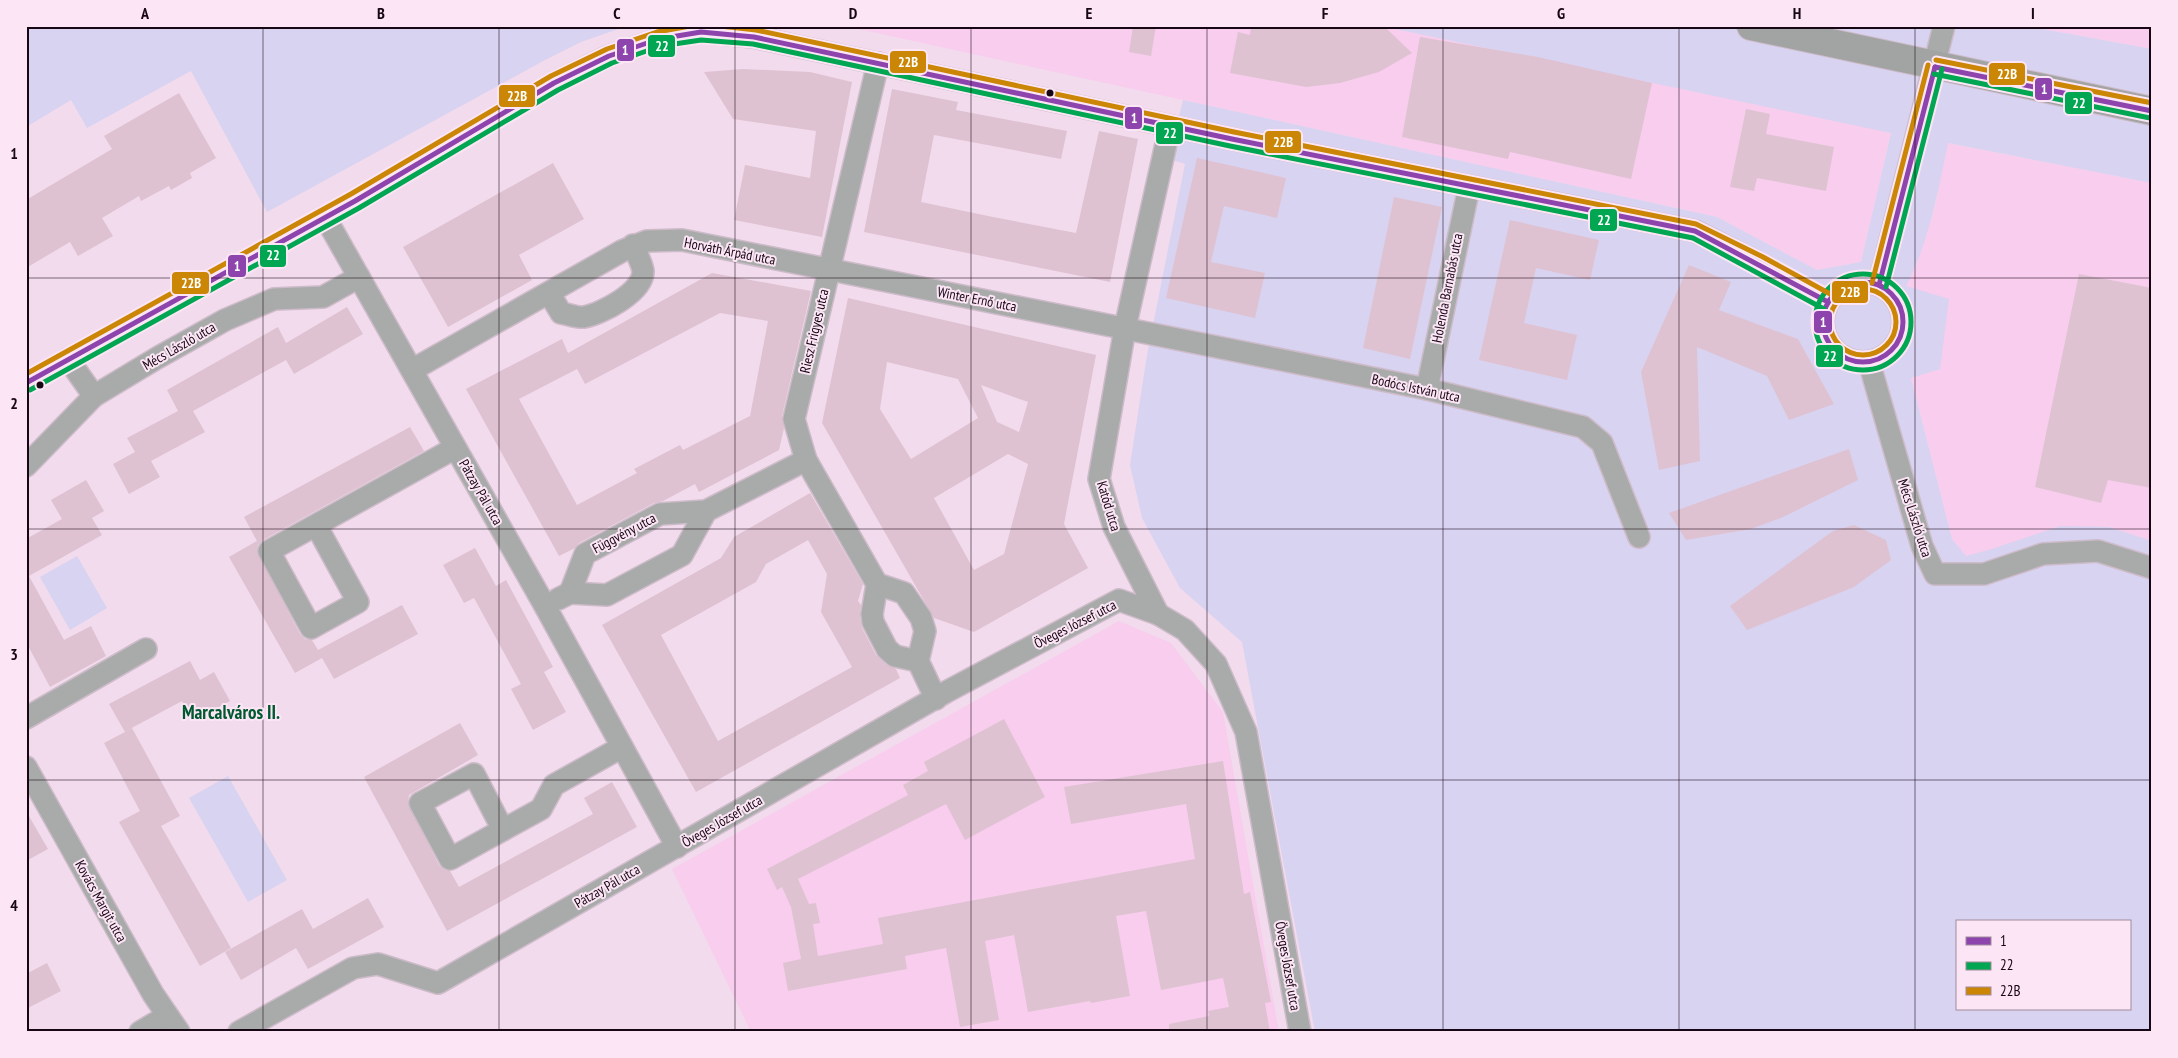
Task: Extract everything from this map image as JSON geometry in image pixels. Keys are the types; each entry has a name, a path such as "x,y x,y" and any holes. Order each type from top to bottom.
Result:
{"main road":[{"path":"1751,26 1935,67 2152,111"}],"street":[{"path":"1879,285 1944,26"},
{"path":"26,382 325,218 554,83 609,56 658,39 701,32 754,37 1469,188 1694,231 1760,264 1828,302"},
{"name":"Riesz Frigyes utca","path":"877,584 806,460 794,419 878,64"},
{"name":"Katód utca","path":"1158,614 1114,528 1099,479 1125,328 1170,126"},
{"name":"Holenda Barnabás utca","path":"1426,389 1469,188"},
{"name":"Pátzay Pál utca","path":"239,1032 353,968 378,964 438,982 677,847 545,606 325,218"},
{"name":"Horváth Árpád utca","path":"412,370 633,246 647,241 682,240 828,270"},
{"path":"549,293 561,313 582,318 600,312 632,293 641,282 643,271 633,246"},
{"name":"Winter Ernő utca","path":"828,270 1125,328"},
{"name":"Mécs László utca","path":"26,466 94,396 157,358 226,320 274,299 323,297 359,277"},
{"path":"1861,282 1879,285 1894,295 1902,312 1903,331 1896,346 1882,358 1869,362 1843,357 1833,348 1824,329 1825,312 1828,302 1834,294 1851,284 1861,282"},
{"name":"Bodócs István utca","path":"1125,328 1426,389 1583,427 1602,442 1639,537"},
{"path":"68,359 94,396"},
{"name":"Mécs László utca","path":"1869,362 1922,546 1935,574 1984,574 2043,554 2098,551 2152,568"},
{"name":"Pátzay Pál utca","path":"316,526 358,602 311,628 268,551 455,448"},
{"name":"Függvény utca","path":"570,593 585,554 660,514 706,511 806,460"},
{"path":"545,606 570,593 607,595 682,556 706,511"},
{"path":"918,660 895,656 888,649 873,622 872,614 877,584 904,593 921,618 925,631 918,660 936,699"},
{"name":"Öveges József utca","path":"677,847 936,699 1118,600 1158,614 1185,630 1216,664 1246,732 1300,1032"},
{"path":"26,718 146,649"},
{"path":"503,830 542,809 554,784 622,747"},
{"name":"Kovács Margit utca","path":"27,769 148,986 173,1024"},
{"path":"140,1032 173,1024"}],"shaded area":[{"path":"26,26 627,26 581,42 545,60 267,212 191,71 87,128 71,100 26,127"},
{"path":"845,26 1381,26 1891,132 1861,262 1817,270 1717,217"},
{"path":"1381,26 2026,26 2152,49 2152,183 1948,143 1927,234 1906,286 1949,299 1940,369 1911,378 1952,539 1966,556 2060,526 2109,527 2152,541 2152,1032 1315,1032 1242,642 1180,588 1142,518 1130,465 1147,355 1185,164 1169,159 1183,100 1717,217 1817,270 1861,262 1891,133"},
{"path":"2026,26 2152,26 2152,49"},
{"path":"1947,143 2152,183 2152,541 2109,527 1966,556 1952,539 1911,378 1905,286 1916,266 1936,202"},
{"path":"77,556 107,608 70,630 40,577"},
{"path":"1119,621 1171,643 1223,712 1279,1032 751,1032 672,869"},
{"path":"228,776 287,880 248,902 189,798"}],"building":[{"path":"1133,26 1156,26 1151,56 1129,52"},
{"path":"1251,26 1382,26 1412,53 1379,72 1340,83 1306,87 1230,73 1238,32 1250,35"},
{"path":"1420,37 1538,57 1652,83 1631,179 1510,152 1508,159 1402,137"},
{"path":"743,69 810,72 852,82 822,237 734,220 745,165 810,178 816,131 733,119 704,72"},
{"path":"892,89 958,102 956,110 1067,131 1061,159 934,135 921,202 993,217 1076,233 1099,131 1138,139 1110,282 864,232"},
{"path":"179,93 216,158 190,173 192,178 171,190 169,186 141,201 139,196 102,218 113,236 78,256 70,242 26,268 26,200 112,149 104,136"},
{"path":"1746,109 1770,114 1766,134 1834,147 1826,191 1757,178 1754,191 1730,187"},
{"path":"1197,158 1286,178 1277,218 1224,206 1211,262 1265,273 1255,318 1166,298"},
{"path":"553,163 584,219 519,255 532,280 448,327 403,247"},
{"path":"1394,197 1442,207 1410,359 1363,348"},
{"path":"1510,220 1599,240 1590,280 1536,268 1524,323 1577,335 1567,380 1479,360"},
{"path":"1689,265 1731,282 1719,310 1798,339 1834,404 1789,420 1767,376 1697,347 1700,461 1659,470 1641,372"},
{"path":"712,273 811,291 782,416 784,428 779,450 699,492 695,484 663,501 654,503 579,543 575,548 559,556 466,389 562,339 568,353","holes":["720,313 768,321 750,416 683,450 680,445 634,469 637,473 577,505 519,399 577,369 585,384"]},
{"path":"2079,274 2152,288 2152,488 2108,480 2101,503 2035,487"},
{"path":"848,298 1096,355 1064,524 1088,568 974,632 934,618 822,423","holes":["887,362 958,379 978,418 911,459 880,409","981,385 1028,402 1019,432 997,422","1008,454 1028,464 1004,554 974,570 934,498"]},
{"path":"347,307 363,334 294,374 286,360 193,411 205,432 151,461 160,477 129,494 113,464 135,452 127,438 178,411 167,390 278,327 286,343"},
{"path":"410,427 424,451 263,540 258,545 257,551 300,634 305,639 312,640 318,650 402,605 418,634 334,679 322,658 295,673 229,557 257,541 244,517"},
{"path":"1849,449 1858,480 1781,518 1751,529 1686,540 1669,513"},
{"path":"86,480 104,511 92,518 102,535 29,576 64,640 91,626 106,656 50,687 26,642 26,539 62,519 51,500"},
{"path":"810,493 863,584 858,601 861,605 862,628 876,655 887,665 896,669 900,678 696,792 602,625 721,558 734,537","holes":["808,540 827,574 821,612 852,667 718,741 661,635 756,582 766,564"]},
{"path":"1854,525 1886,540 1891,560 1854,587 1747,630 1730,606 1833,531"},
{"path":"475,548 496,586 506,580 553,667 544,672 566,712 533,730 511,689 521,684 474,598 464,603 443,565"},
{"path":"190,661 200,680 214,672 230,701 193,721 182,701 126,731 132,728 180,816 161,826 231,948 200,966 119,822 140,811 104,743 125,732 109,704"},
{"path":"1004,719 1045,797 965,840 946,804 798,879 809,904 816,903 820,923 813,924 818,956 883,944 878,918 1195,859 1186,804 1071,824 1064,787 1223,761 1244,894 1250,892 1271,1002 1265,1003 1270,1032 1169,1032 1169,1024 1209,1016 1208,1011 1229,1007 1223,978 1161,990 1146,911 1116,916 1130,996 1028,1012 1014,935 985,941 999,1020 960,1027 946,948 905,956 907,969 788,991 783,963 801,959 791,907 782,887 777,890 767,869 908,795 903,785 928,771 924,762"},
{"path":"460,723 478,755 409,795 408,803 439,865 444,870 450,871 459,887 593,814 584,798 612,782 637,827 447,931 364,777"},
{"path":"26,811 48,849 26,861"},
{"path":"368,898 384,927 308,969 296,948 241,980 225,952 302,909 313,929"},
{"path":"47,963 61,991 26,1009 26,974"}],"transit line":[{"name":"22B","path":"26,374 351,194 551,76 607,49 657,32 690,26"},
{"name":"22B","path":"720,26 756,30 1234,132 1696,224 1763,257 1832,295"},
{"name":"1","path":"26,383 355,201 554,83 609,56 659,39 701,32 754,37 1232,139 1695,231 1828,302"},
{"name":"22","path":"30,390 359,208 558,90 612,63 661,46 701,40 753,44 1230,146 1693,238 1824,309"},
{"name":"22B","path":"1936,60 2152,103"},
{"name":"22B","path":"1872,283 1928,65"},
{"name":"1","path":"1935,67 2152,111"},
{"name":"1","path":"1879,285 1935,67"},
{"name":"22","path":"1886,287 1942,69"},
{"name":"22","path":"1934,74 2150,118"},
{"name":"22","path":"1863,274 1881,278 1897,288 1907,304 1911,322 1907,340 1897,356 1881,366 1863,370 1845,366 1829,356 1819,340 1815,322 1819,304 1829,288 1845,278 1863,274"},
{"name":"1","path":"1863,282 1878,285 1891,294 1900,307 1903,322 1900,337 1891,350 1878,359 1863,362 1848,359 1835,350 1826,337 1823,322 1826,307 1835,294 1848,285 1863,282"},
{"name":"22B","path":"1863,289 1875,292 1886,299 1893,310 1896,322 1893,334 1886,345 1875,352 1863,355 1851,352 1840,345 1833,334 1830,322 1833,310 1840,299 1851,292 1863,289"}],"district":[{"name":"Marcalváros II.","path":"231,712"}]}
